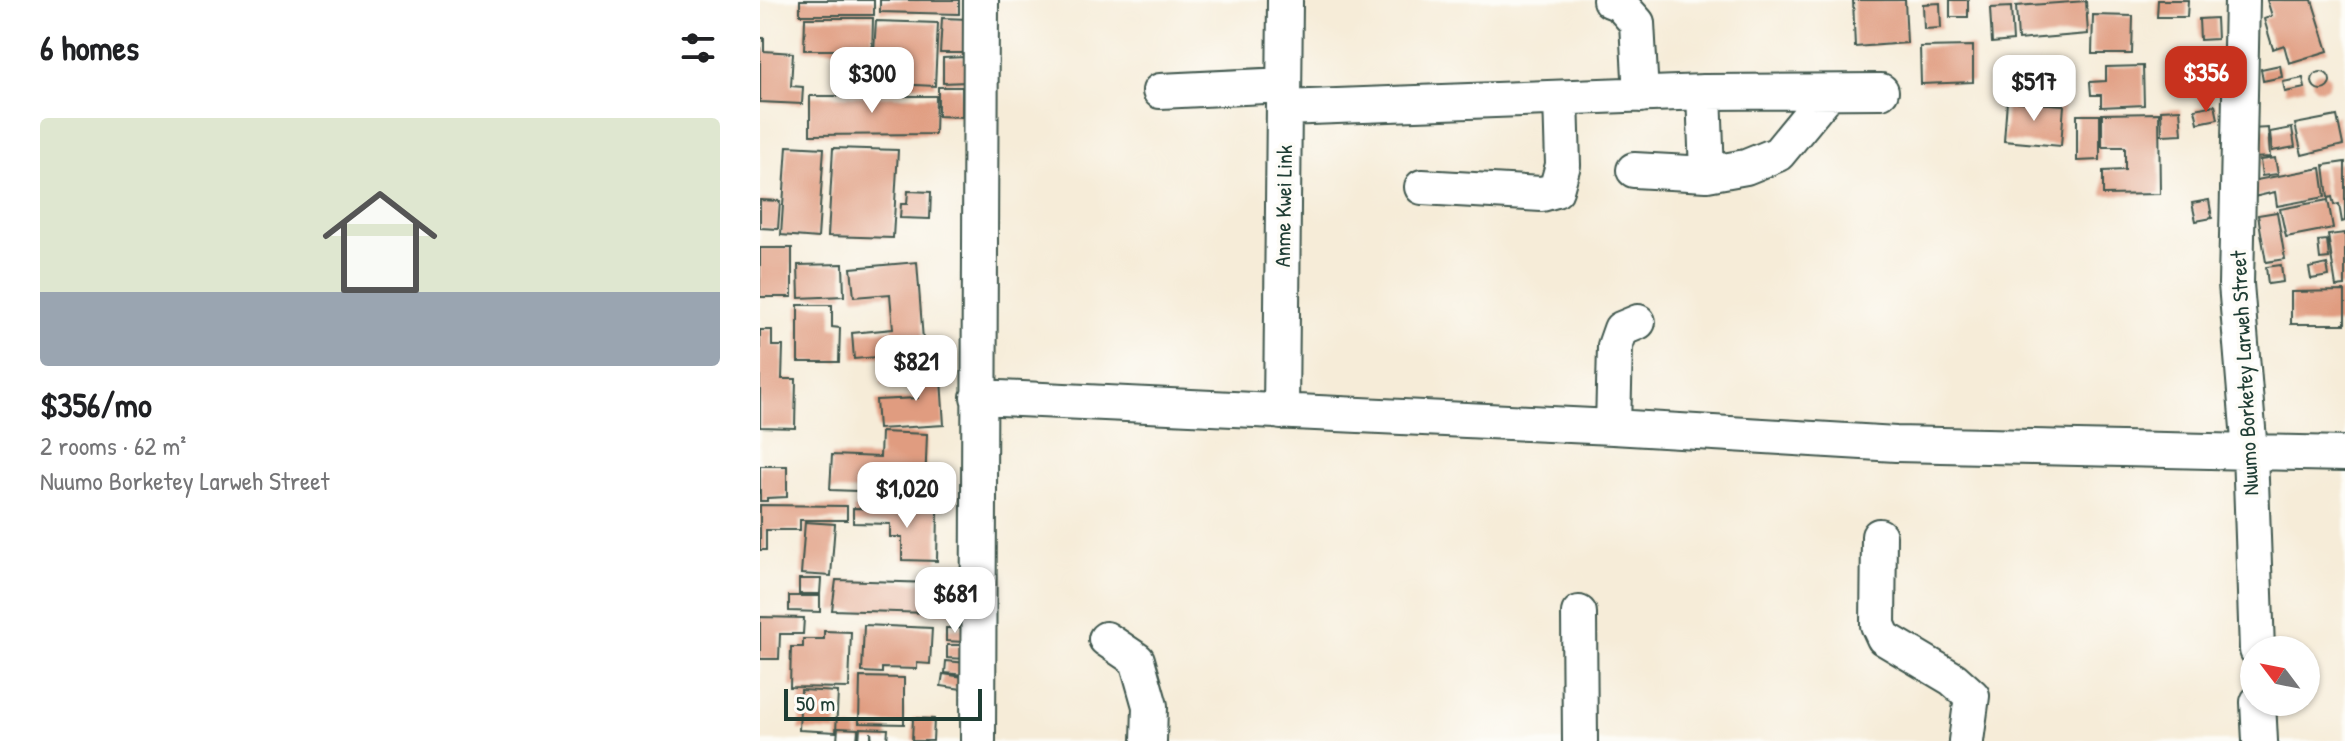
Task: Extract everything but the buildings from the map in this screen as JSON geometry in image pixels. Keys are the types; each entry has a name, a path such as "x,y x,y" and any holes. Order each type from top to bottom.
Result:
{"street":[{"path":"978,741 981,0"},
{"name":"Anme Kwei Link","path":"1281,412 1285,0"},
{"path":"1610,0 1620,4 1637,23 1641,95"},
{"name":"Nuumo Borketey Larweh Street","path":"2242,0 2236,284 2250,452 2257,636"},
{"path":"1160,91 1284,96 1561,98 1704,92 1881,91"},
{"path":"1704,92 1707,174"},
{"path":"1634,170 1707,174 1746,167 1778,154 1829,92"},
{"path":"1422,187 1542,194 1556,190 1563,165 1561,98"},
{"path":"1613,427 1615,346 1621,329 1638,322"},
{"path":"978,397 1613,427 1896,444 2345,454"},
{"path":"1879,536 1878,625 1884,638 1953,679 1972,696 1966,741"},
{"path":"1579,613 1580,741"},
{"path":"1106,639 1137,660 1150,706 1149,741"},
{"path":"2259,716 2260,741"}]}
